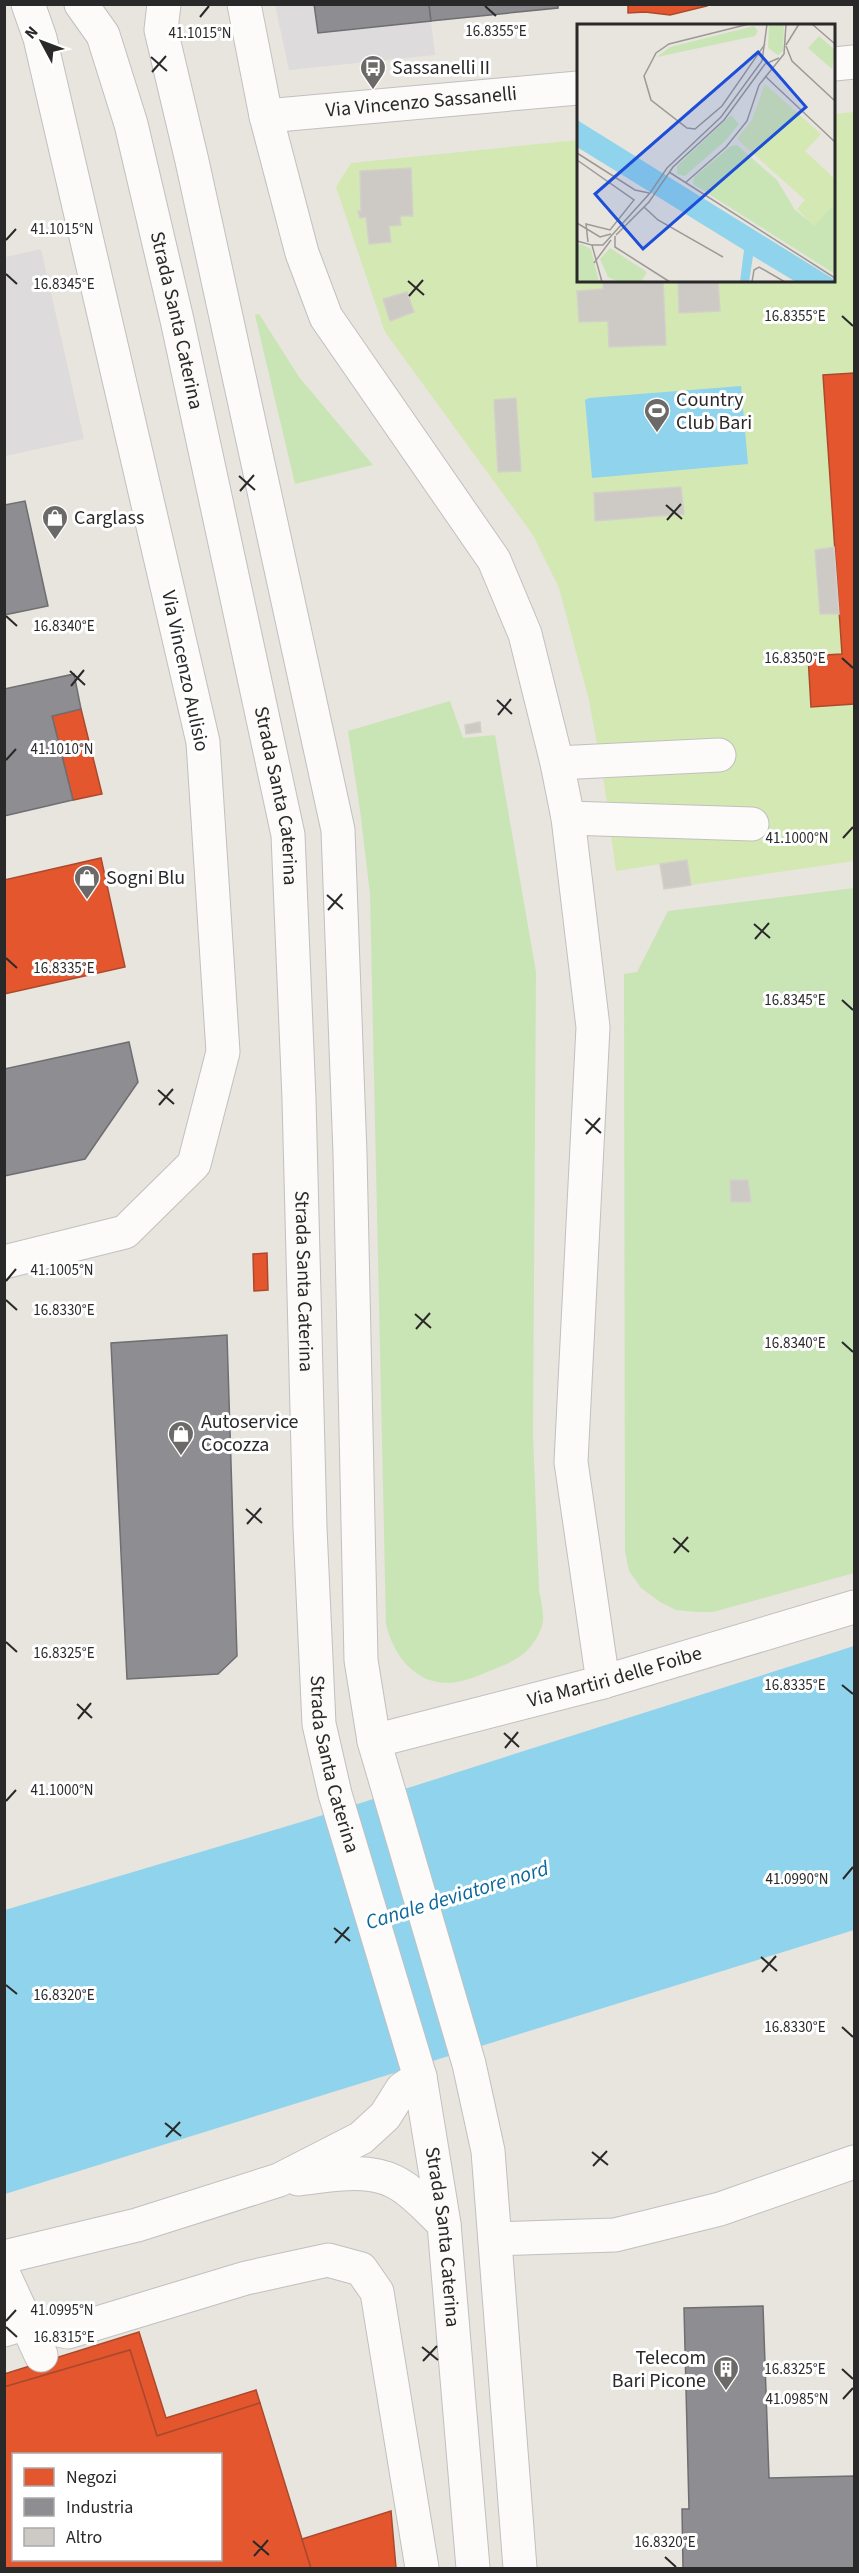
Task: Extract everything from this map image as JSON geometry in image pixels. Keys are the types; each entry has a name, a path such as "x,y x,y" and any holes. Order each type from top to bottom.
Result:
{"street":[{"name":"Via Vincenzo Aulisio","path":"4,1262 125,1232 194,1164 223,1052 202,742 40,38 28,4"},
{"name":"Strada Santa Caterina","path":"81,4 103,35 131,124 177,320 288,835 299,1099 310,1528 318,1713 335,1794 420,2077 444,2224 473,2568"},
{"path":"164,4 161,30 195,172 338,830 350,1154 361,1660 374,1741 469,2064 488,2151 520,2568"},
{"path":"244,4 266,116 302,253 326,317 494,560 525,634 557,763 568,818 593,1027 571,1462 603,1682"},
{"path":"835,64 855,62"},
{"name":"Via Vincenzo Sassanelli","path":"266,116 577,88"},
{"path":"557,763 719,755"},
{"path":"568,818 752,824"},
{"name":"Via Martiri delle Foibe","path":"374,1741 603,1682 855,1607"},
{"path":"4,2257 137,2224 279,2180 361,2138 385,2116 402,2089 420,2077"},
{"path":"495,2239 615,2235 720,2209 855,2162"},
{"path":"279,2180 343,2174 373,2175 395,2182 444,2224"},
{"path":"15,2326 68,2332 246,2278 328,2260 361,2270 377,2292 414,2549"},
{"path":"4,2275 15,2326 41,2355"}],"shaded area":[{"path":"275,5 429,5 435,55 289,70"},
{"path":"41,249 84,439 5,456 5,257"}],"green space":[{"name":"Country Club Bari","path":"854,112 854,861 664,889 660,864 616,871 604,782 589,700 559,588 533,535 385,332 336,187 351,163 577,140 577,282 835,282 835,114"},
{"path":"259,314 299,377 373,465 295,484 255,315"},
{"path":"450,701 463,738 495,735 536,972 533,1434 539,1590 543,1617 542,1626 534,1643 516,1659 473,1678 447,1683 422,1677 412,1669 395,1649 386,1624 370,894 348,731"},
{"path":"854,888 854,1573 713,1612 676,1610 641,1588 629,1571 625,1551 624,974 637,972 668,911"}],"water":[{"path":"741,386 748,464 592,478 585,400"},
{"name":"Canale deviatore nord","path":"854,1646 854,1930 5,2194 5,1910 301,1822"}],"building: Negozi":[{"path":"628,4 707,4 707,6 670,15 645,12 628,13"},
{"path":"854,373 854,704 811,707 808,656 842,654 823,375"},
{"path":"81,709 102,794 73,800 52,716"},
{"path":"101,858 125,967 4,994 4,880"},
{"path":"267,1253 268,1290 254,1291 253,1254"},
{"path":"139,2332 166,2418 256,2390 260,2403 157,2436 130,2350 4,2387 4,2374"},
{"path":"130,2350 157,2436 260,2403 311,2568 4,2568 4,2387"},
{"path":"391,2511 396,2568 311,2568 302,2539"}],"building: Industria":[{"path":"314,4 429,4 431,21 318,33"},
{"path":"429,4 558,4 558,8 431,21"},
{"path":"25,501 48,606 4,615 4,505"},
{"path":"74,674 81,709 52,716 73,800 4,816 4,689"},
{"path":"129,1042 138,1082 85,1159 4,1176 4,1069"},
{"path":"227,1335 237,1656 218,1674 127,1679 111,1343"},
{"name":"Telecom Bari Picone","path":"763,2306 769,2478 854,2476 854,2568 683,2568 682,2509 689,2509 684,2308"}],"building: Altro":[{"path":"411,168 413,216 400,216 401,225 389,226 391,242 369,244 366,217 360,218 358,211 361,211 360,171"},
{"path":"603,282 663,282 666,345 609,347 608,321 579,322 577,291 603,289"},
{"path":"678,282 718,282 720,311 679,313"},
{"path":"407,292 414,312 390,321 383,299"},
{"path":"516,398 521,471 498,472 494,400"},
{"path":"681,487 684,514 595,521 594,493"},
{"path":"834,547 839,614 820,614 815,550"},
{"path":"480,722 481,732 466,734 465,725"},
{"path":"687,860 691,885 664,889 660,864"},
{"path":"730,1180 748,1180 751,1202 731,1202"}],"place":[{"name":"Sassanelli II","path":"373,91"},
{"name":"Country Club Bari","path":"657,434"},
{"name":"Carglass","path":"55,541"},
{"name":"Sogni Blu","path":"87,901"},
{"name":"Autoservice Cocozza","path":"181,1457"},
{"name":"Telecom Bari Picone","path":"726,2392"}]}
